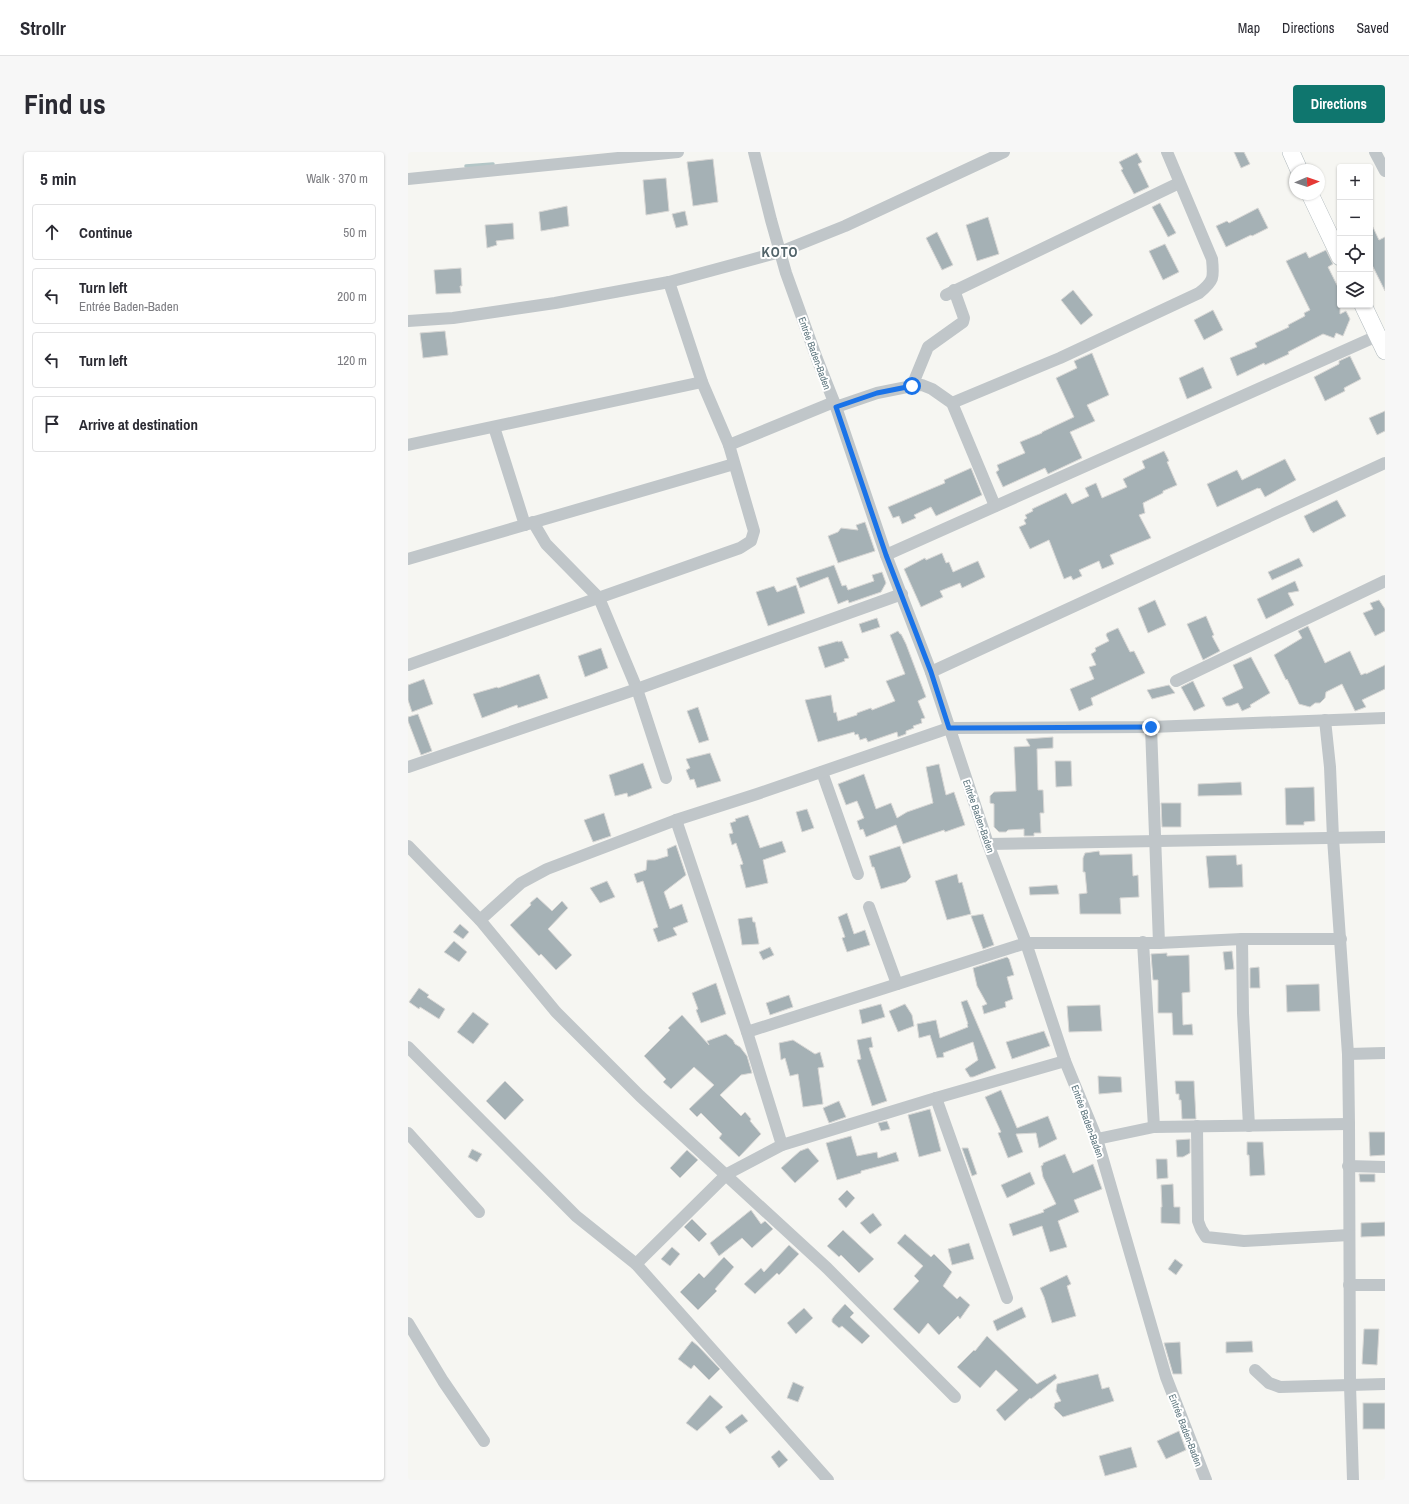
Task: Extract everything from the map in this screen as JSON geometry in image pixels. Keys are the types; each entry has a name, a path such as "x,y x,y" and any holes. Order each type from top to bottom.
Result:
{"main road":[{"path":"1290,152 1296,164"},
{"path":"1313,200 1337,251"},
{"path":"1364,308 1385,351"}],"street":[{"path":"408,179 678,152"},
{"name":"Entrée Baden-Baden","path":"754,152 780,252 817,359 835,404 886,555 931,672 988,844 1026,943 1065,1061 1097,1139 1166,1377 1206,1480"},
{"path":"408,321 453,318 555,303 669,282 780,252 845,226 1004,152"},
{"path":"952,403 1060,358 1199,294 1210,285 1214,273 1212,259 1167,152"},
{"path":"1375,152 1385,171"},
{"path":"912,386 928,347 963,322 964,318 950,292 1179,183"},
{"path":"408,665 740,548 751,541 754,531 729,445 702,382 669,282"},
{"path":"886,555 1377,336"},
{"path":"408,445 702,382"},
{"path":"729,445 835,404 877,393 922,385 932,388 952,403 995,506"},
{"path":"494,427 529,524 546,544 600,598 637,689 666,778"},
{"path":"931,672 1385,463"},
{"path":"408,559 734,464"},
{"path":"1176,681 1385,581"},
{"path":"408,767 637,689 902,594"},
{"path":"480,920 522,883 547,869 676,820 949,728 1151,727 1385,718"},
{"path":"1325,720 1330,767 1333,838 1348,1054 1350,1385 1353,1480"},
{"path":"1151,727 1159,942"},
{"path":"822,772 858,874"},
{"path":"676,820 747,1032 782,1145"},
{"path":"988,844 1385,837"},
{"path":"408,846 480,920 556,1012 640,1096 727,1174 827,1268 955,1397"},
{"path":"869,907 897,984"},
{"path":"747,1032 1026,943 1159,942 1242,939 1340,939"},
{"path":"1242,939 1243,1013 1249,1126"},
{"path":"1143,942 1154,1128"},
{"path":"408,1047 576,1216 636,1264 828,1480"},
{"path":"1348,1054 1385,1053"},
{"path":"636,1264 727,1174 782,1145 936,1098 1065,1061"},
{"path":"936,1098 1007,1298"},
{"path":"1097,1139 1154,1128 1349,1124"},
{"path":"1197,1126 1198,1221 1206,1237 1222,1240 1244,1241 1349,1235"},
{"path":"408,1133 479,1212"},
{"path":"1348,1166 1385,1166"},
{"path":"1349,1285 1385,1284"},
{"path":"408,1323 443,1381 484,1441"},
{"path":"1255,1370 1269,1383 1280,1387 1385,1384"}],"building":[{"path":"1234,152 1244,152 1250,164 1241,168"},
{"path":"1137,153 1142,162 1138,164 1149,187 1134,194 1121,170 1123,169 1119,162"},
{"path":"713,159 718,202 693,206 687,162"},
{"path":"666,178 669,211 646,215 643,180"},
{"path":"1160,203 1176,233 1168,237 1152,207"},
{"path":"567,206 569,226 541,231 539,212"},
{"path":"1258,208 1268,228 1226,247 1216,226 1227,221 1229,223"},
{"path":"685,211 688,225 676,228 672,214"},
{"path":"988,217 999,254 977,261 966,225"},
{"path":"513,223 514,239 496,241 497,245 487,248 485,225"},
{"path":"1373,227 1379,240 1385,237 1385,291 1373,267"},
{"path":"937,232 953,265 942,270 926,238"},
{"path":"1165,244 1179,272 1163,280 1149,251"},
{"path":"1326,250 1333,264 1328,267 1337,285 1337,308 1340,308 1340,314 1346,311 1350,319 1343,336 1336,333 1334,338 1323,334 1288,352 1289,354 1265,365 1264,363 1237,376 1230,358 1257,347 1255,343 1289,327 1288,325 1305,316 1304,313 1310,310 1286,261 1306,252 1309,258"},
{"path":"461,268 461,293 436,294 434,270"},
{"path":"1073,290 1093,315 1081,325 1061,300"},
{"path":"1213,310 1223,330 1204,340 1194,320"},
{"path":"445,331 448,355 423,358 420,333"},
{"path":"1092,353 1109,395 1087,405 1095,421 1070,432 1082,458 1048,474 1045,468 1003,487 996,472 999,470 997,465 1025,453 1020,442 1074,417 1056,378 1077,368 1074,361"},
{"path":"1350,356 1361,379 1344,388 1345,391 1325,401 1314,377 1339,364 1339,361"},
{"path":"1203,367 1212,388 1187,399 1179,378"},
{"path":"1385,411 1385,431 1377,435 1369,418"},
{"path":"1164,451 1177,485 1163,491 1163,493 1143,503 1145,513 1139,515 1151,538 1110,555 1114,564 1102,569 1099,561 1079,570 1082,576 1073,580 1071,576 1064,579 1049,540 1030,549 1019,527 1026,524 1024,520 1027,518 1025,515 1033,511 1032,509 1066,493 1072,504 1089,496 1085,488 1096,483 1102,498 1127,487 1123,479 1145,468 1142,461"},
{"path":"1285,459 1296,480 1265,497 1260,488 1258,488 1217,507 1207,484 1237,470 1242,480"},
{"path":"971,468 982,495 936,516 931,507 914,515 916,518 902,524 899,516 893,518 888,507 945,483 944,480"},
{"path":"1337,500 1346,516 1313,533 1304,516"},
{"path":"865,522 875,551 838,563 828,536 838,532 841,528 858,530 856,525"},
{"path":"942,553 946,563 949,562 953,572 978,561 985,577 962,588 960,583 940,591 943,597 921,607 904,569 925,558 926,560"},
{"path":"1299,558 1303,566 1272,580 1268,572"},
{"path":"834,565 842,586 846,585 848,590 874,581 872,575 882,572 886,583 881,592 849,603 848,600 838,604 828,577 800,588 796,578"},
{"path":"1295,581 1299,591 1288,593 1294,605 1266,619 1257,599"},
{"path":"796,585 805,613 768,626 756,592 774,586 777,592"},
{"path":"1155,600 1166,625 1148,633 1138,608"},
{"path":"1379,600 1385,609 1385,631 1375,636 1363,613 1373,609 1370,603"},
{"path":"1206,616 1214,635 1212,636 1220,651 1203,660 1187,624"},
{"path":"877,618 880,627 862,633 859,624"},
{"path":"1308,626 1325,663 1350,651 1361,675 1385,665 1385,689 1362,700 1366,707 1355,711 1342,684 1326,692 1325,698 1320,703 1315,703 1310,707 1299,704 1274,655 1302,638 1298,631"},
{"path":"1118,628 1130,652 1134,651 1145,673 1091,698 1093,705 1079,711 1070,689 1094,679 1089,667 1096,665 1091,654 1096,651 1095,648 1109,641 1106,635 1107,633"},
{"path":"898,631 906,644 926,697 918,701 925,718 921,719 922,723 913,726 914,728 906,731 906,734 898,737 897,732 868,742 866,738 860,740 858,734 855,735 854,732 818,742 805,700 831,695 834,713 836,712 838,721 857,715 857,713 871,708 872,710 895,701 886,681 905,674 890,635"},
{"path":"842,641 849,658 844,659 845,661 825,668 818,647"},
{"path":"601,648 608,668 585,677 578,656"},
{"path":"1251,657 1270,693 1250,705 1251,707 1242,711 1238,703 1226,706 1222,698 1243,688 1233,665"},
{"path":"539,674 548,698 518,708 517,705 482,718 473,694 497,687 498,688"},
{"path":"424,679 433,704 412,712 408,700 408,685"},
{"path":"1193,681 1205,706 1194,711 1181,687"},
{"path":"1169,685 1175,693 1152,699 1147,690"},
{"path":"698,707 709,740 699,743 687,711"},
{"path":"418,714 432,751 421,755 408,721 408,717"},
{"path":"1053,737 1053,748 1037,749 1038,790 1043,790 1044,813 1040,813 1041,833 1034,833 1034,836 1024,836 1024,829 999,832 994,827 994,804 990,803 990,796 994,792 1016,791 1014,747 1030,746 1026,739"},
{"path":"710,753 721,781 697,788 694,779 690,780 686,770 690,768 686,759"},
{"path":"1055,761 1071,761 1072,786 1056,787"},
{"path":"643,763 652,788 628,797 627,793 615,796 609,775"},
{"path":"939,764 946,795 954,792 965,825 945,832 944,830 903,844 896,825 866,837 863,829 860,830 857,821 864,818 857,801 846,805 838,784 864,774 876,809 891,803 897,818 907,812 933,803 926,767"},
{"path":"1241,782 1242,795 1198,796 1198,784"},
{"path":"1314,787 1315,821 1304,822 1304,825 1286,825 1285,788"},
{"path":"1161,803 1181,803 1181,827 1162,827"},
{"path":"807,809 814,828 802,832 796,812"},
{"path":"604,813 611,836 593,842 584,820"},
{"path":"748,815 760,848 782,841 786,852 763,860 768,883 746,888 740,865 743,864 736,843 732,845 729,834 733,833 730,823 736,821 735,819"},
{"path":"676,845 686,875 664,892 670,909 682,904 688,922 673,928 677,935 658,942 653,929 658,927 643,881 637,883 634,874 646,870 647,860 655,860 668,856 667,849"},
{"path":"900,846 911,877 906,882 881,889 869,856"},
{"path":"1099,851 1100,855 1132,854 1133,876 1138,875 1139,897 1120,898 1121,914 1080,914 1079,894 1087,893 1085,872 1083,872 1083,858 1085,853"},
{"path":"1236,855 1237,865 1242,864 1243,887 1209,888 1206,856"},
{"path":"957,874 959,883 962,882 971,914 947,920 935,881"},
{"path":"607,881 615,897 600,903 590,888"},
{"path":"1057,885 1059,894 1030,895 1029,887"},
{"path":"537,897 552,911 562,901 568,908 548,929 572,955 556,970 541,954 539,956 510,925 531,905 530,903"},
{"path":"847,913 854,934 865,930 870,945 847,952 842,938 845,937 838,917"},
{"path":"983,914 994,945 983,949 971,916"},
{"path":"752,917 753,922 755,922 759,944 742,945 738,919"},
{"path":"460,924 469,932 463,939 453,932"},
{"path":"454,941 467,952 459,962 444,952"},
{"path":"770,947 774,955 763,960 759,952"},
{"path":"1232,951 1234,969 1225,970 1223,952"},
{"path":"1167,953 1167,956 1189,955 1190,992 1182,993 1183,1025 1192,1024 1193,1035 1173,1035 1172,1013 1158,1013 1158,980 1153,980 1151,954"},
{"path":"1007,957 1014,975 1007,977 1013,999 1005,1002 1006,1007 984,1014 982,1006 987,1004 977,986 973,968"},
{"path":"1259,967 1260,988 1250,988 1250,968"},
{"path":"716,983 726,1014 701,1023 692,993"},
{"path":"1319,984 1320,1011 1287,1012 1286,985"},
{"path":"419,988 429,995 427,997 445,1009 439,1019 409,1002"},
{"path":"789,995 793,1007 770,1015 766,1003"},
{"path":"967,1000 996,1068 973,1077 970,1077 965,1069 978,1060 973,1042 943,1053 944,1057 937,1058 930,1035 919,1038 917,1024 936,1020 940,1038 968,1027 961,1002"},
{"path":"881,1004 885,1017 862,1024 859,1010"},
{"path":"905,1004 912,1015 914,1026 898,1032 889,1011"},
{"path":"1100,1005 1102,1031 1069,1032 1067,1006"},
{"path":"473,1012 489,1024 473,1044 457,1032"},
{"path":"682,1015 709,1045 707,1041 726,1034 747,1056 752,1073 741,1075 720,1095 741,1116 745,1112 751,1119 750,1121 761,1134 739,1157 719,1138 722,1134 701,1113 697,1117 689,1109 714,1085 694,1067 671,1089 663,1082 666,1079 644,1056 670,1030 668,1028"},
{"path":"1044,1031 1050,1046 1012,1059 1006,1042"},
{"path":"871,1037 873,1047 869,1048 887,1101 872,1106 857,1060 861,1059 857,1040"},
{"path":"793,1040 815,1054 820,1052 824,1067 818,1068 823,1104 803,1107 798,1074 790,1076 785,1058 781,1060 779,1043"},
{"path":"1098,1076 1121,1077 1122,1092 1099,1094"},
{"path":"505,1081 524,1100 505,1120 486,1101"},
{"path":"1175,1081 1194,1081 1196,1119 1182,1119 1181,1100 1179,1100 1179,1094 1176,1094"},
{"path":"1001,1090 1017,1128 1048,1116 1057,1139 1039,1148 1036,1133 1016,1134 1023,1152 1008,1158 998,1133 1001,1132 985,1097"},
{"path":"839,1101 846,1117 829,1123 823,1108"},
{"path":"930,1109 941,1151 919,1157 908,1115"},
{"path":"887,1121 890,1129 881,1131 878,1123"},
{"path":"1369,1132 1385,1132 1385,1155 1370,1156"},
{"path":"851,1136 857,1156 877,1152 878,1158 896,1152 899,1161 861,1171 861,1173 837,1180 826,1143"},
{"path":"1190,1139 1190,1153 1183,1157 1177,1157 1176,1140"},
{"path":"1247,1142 1263,1142 1265,1175 1250,1176"},
{"path":"808,1148 819,1161 795,1183 781,1168 800,1151"},
{"path":"962,1148 968,1148 977,1174 972,1176"},
{"path":"472,1149 482,1154 477,1162 468,1157"},
{"path":"687,1150 698,1160 680,1178 670,1168"},
{"path":"1065,1154 1073,1173 1093,1164 1102,1189 1074,1200 1079,1212 1058,1221 1067,1247 1050,1252 1042,1226 1013,1236 1009,1224 1044,1212 1043,1210 1056,1204 1043,1177 1041,1166 1043,1163"},
{"path":"1156,1159 1167,1159 1168,1178 1157,1179"},
{"path":"1030,1172 1035,1184 1007,1198 1001,1185"},
{"path":"1359,1174 1375,1174 1375,1182 1360,1182"},
{"path":"1173,1184 1174,1207 1180,1207 1180,1224 1161,1223 1161,1185"},
{"path":"847,1190 855,1198 846,1208 838,1199"},
{"path":"751,1210 761,1224 765,1221 773,1229 752,1248 742,1238 719,1256 710,1243"},
{"path":"873,1213 882,1225 870,1234 860,1223"},
{"path":"692,1219 707,1234 699,1242 684,1227"},
{"path":"1385,1222 1385,1236 1361,1237 1361,1223"},
{"path":"843,1230 874,1259 859,1273 841,1255 839,1257 827,1246"},
{"path":"905,1234 931,1257 934,1254 952,1272 943,1286 957,1299 960,1296 970,1305 960,1319 958,1316 939,1335 928,1323 919,1334 893,1309 919,1281 914,1276 923,1266 897,1243"},
{"path":"969,1243 974,1259 952,1265 948,1249"},
{"path":"789,1245 799,1254 779,1275 777,1273 755,1294 744,1284 761,1268 764,1272"},
{"path":"672,1247 680,1254 670,1266 661,1259"},
{"path":"724,1257 734,1267 715,1289 717,1291 698,1310 680,1292 699,1273 704,1278"},
{"path":"1175,1259 1183,1265 1176,1275 1168,1269"},
{"path":"1067,1275 1071,1284 1067,1286 1076,1316 1052,1323 1040,1288"},
{"path":"845,1304 854,1313 850,1317 870,1336 862,1344 842,1326 839,1328 832,1322 832,1319"},
{"path":"1022,1307 1026,1317 997,1331 993,1321"},
{"path":"804,1308 813,1318 796,1334 787,1323"},
{"path":"1364,1329 1379,1329 1377,1365 1362,1364"},
{"path":"987,1336 1037,1384 1055,1374 1057,1378 1031,1399 1030,1398 1005,1421 996,1410 1018,1390 996,1370 980,1388 957,1367 974,1350 975,1351"},
{"path":"692,1341 720,1369 709,1380 694,1365 691,1369 678,1359"},
{"path":"1252,1341 1253,1352 1226,1353 1226,1342"},
{"path":"1180,1342 1182,1374 1173,1374 1164,1343"},
{"path":"1098,1374 1102,1389 1109,1387 1114,1401 1063,1417 1054,1408 1055,1403 1061,1401 1056,1391 1057,1384"},
{"path":"793,1382 804,1387 798,1402 787,1398"},
{"path":"710,1395 723,1407 697,1431 686,1423"},
{"path":"1363,1403 1385,1403 1385,1429 1363,1429"},
{"path":"742,1414 748,1421 730,1434 725,1427"},
{"path":"1179,1431 1186,1450 1166,1459 1157,1441"},
{"path":"1131,1447 1137,1467 1105,1476 1099,1456"},
{"path":"779,1450 788,1460 779,1468 771,1457"}],"waterway":[{"path":"466,166 493,164"}],"district":[{"name":"KOTO","path":"780,252"}],"route":[{"path":"912,386 877,393 836,407 886,555 931,672 949,728 1151,727"}]}
